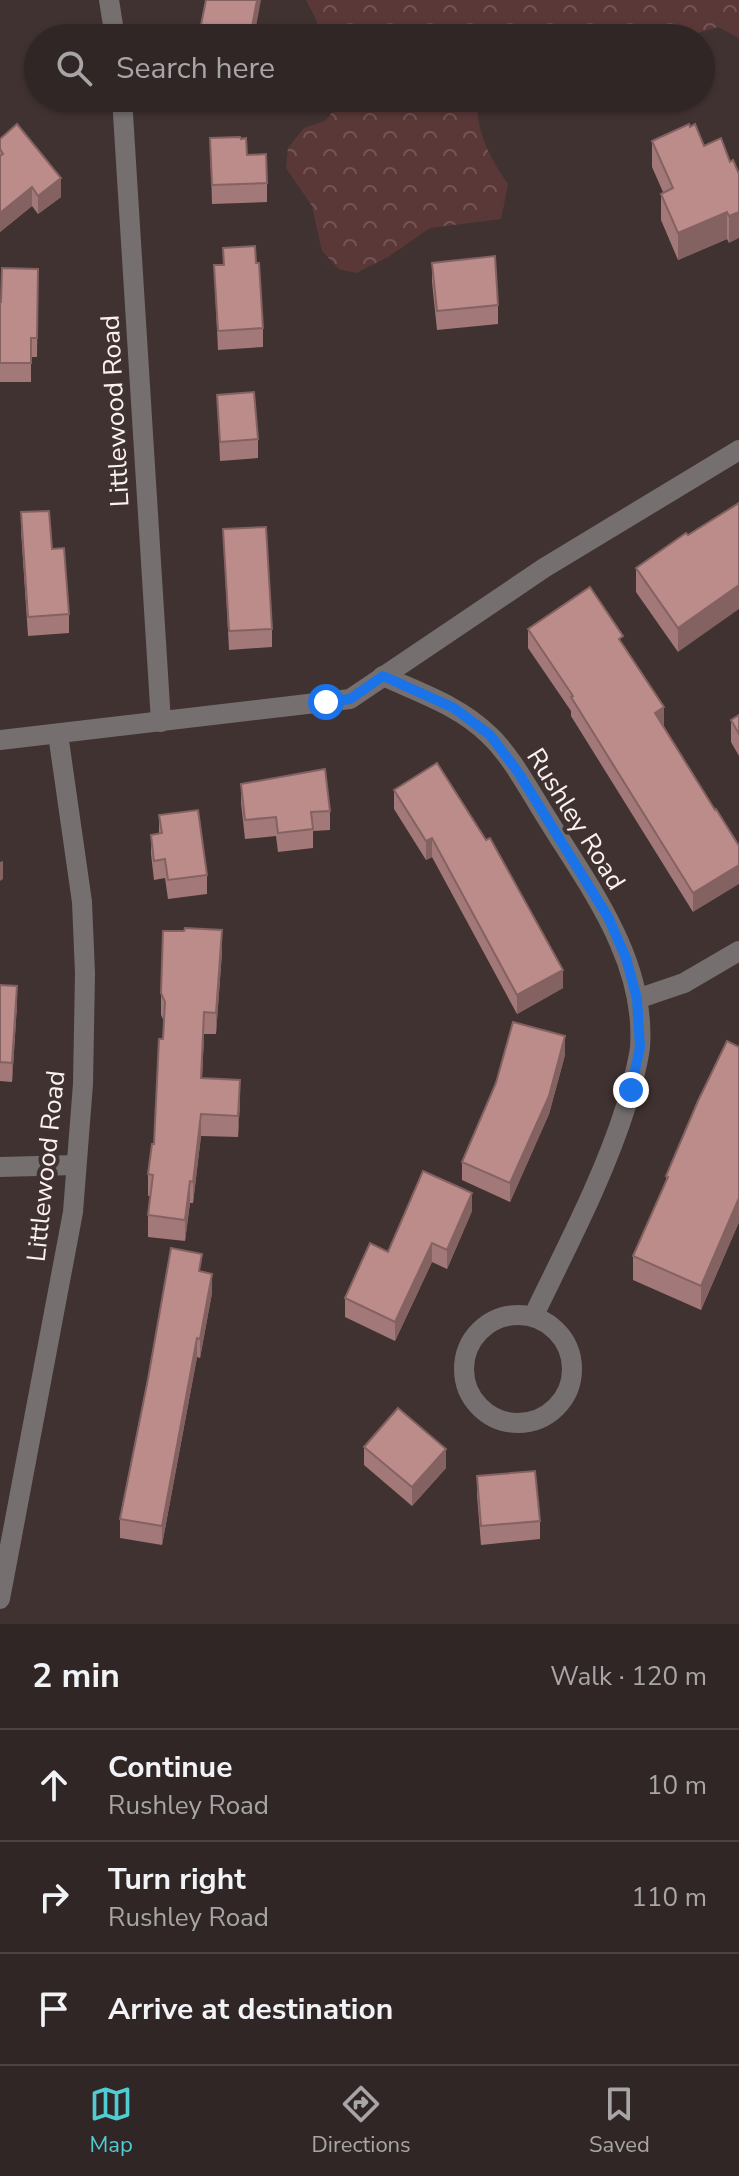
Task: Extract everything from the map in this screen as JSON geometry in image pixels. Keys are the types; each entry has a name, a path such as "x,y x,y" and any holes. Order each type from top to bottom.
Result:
{"street":[{"path":"109,0 113,24"},
{"name":"Littlewood Road","path":"123,112 161,722"},
{"path":"0,740 350,699 544,568 739,450"},
{"name":"Rushley Road","path":"383,676 454,708 490,735 518,772 608,917 626,958 637,999 640,1047 617,1134 533,1317"},
{"name":"Littlewood Road","path":"0,1599 6,1535 73,1212 83,1084 83,931 75,845 58,734"},
{"path":"637,999 684,983 739,951"},
{"path":"0,1167 76,1165"},
{"path":"515,1315 533,1317 549,1325 562,1338 570,1353 573,1371 570,1388 561,1404 547,1416 513,1424 496,1419 481,1409 470,1395 464,1377 465,1359 471,1343 483,1328 498,1319 515,1315"}],"green space":[{"path":"306,0 739,0 739,38 715,28 715,24 317,24"},
{"path":"332,112 477,112 485,144 508,184 501,219 430,228 388,257 356,273 339,269 322,251 312,206 286,168 288,148 304,128 325,121"}],"building":[{"path":"206,0 257,0 253,24 201,24"},
{"path":"17,124 61,178 38,196 32,187 0,213 0,156 3,154 0,139"},
{"path":"689,124 690,127 695,124 704,146 721,138 730,162 733,160 739,174 739,212 729,216 727,212 678,233 661,194 673,188 652,141"},
{"path":"210,138 246,138 247,155 266,154 267,183 212,185"},
{"path":"255,246 263,328 218,331 214,265 224,265 223,248"},
{"path":"495,256 498,305 437,311 432,263"},
{"path":"2,268 38,269 37,338 31,338 31,363 0,363"},
{"path":"254,392 258,439 220,442 217,395"},
{"path":"739,503 739,585 678,628 636,568 686,533 688,535"},
{"path":"49,511 52,549 64,548 69,614 28,617 21,512"},
{"path":"266,527 272,629 229,631 223,529"},
{"path":"590,587 623,636 619,639 664,707 655,713 739,846 739,865 693,893 573,696 528,629"},
{"path":"739,715 739,734 731,720"},
{"path":"437,763 486,840 490,838 563,970 517,995 432,838 426,841 394,790"},
{"path":"325,769 330,811 311,812 313,829 278,833 276,817 245,820 241,784"},
{"path":"198,810 207,875 168,880 165,859 154,861 151,835 162,833 159,815"},
{"path":"185,928 222,930 216,1013 204,1012 201,1078 240,1080 238,1116 201,1114 185,1220 148,1215 153,1175 148,1174 154,1144 159,1039 163,1039 163,931 184,931"},
{"path":"0,985 17,986 12,1063 0,1062"},
{"path":"513,1022 565,1036 549,1096 510,1183 462,1162 496,1083"},
{"path":"727,1041 739,1047 739,1198 701,1286 633,1256 698,1101"},
{"path":"423,1171 472,1193 447,1250 432,1243 395,1322 345,1298 370,1243 388,1252"},
{"path":"171,1248 202,1254 199,1271 212,1274 162,1526 120,1519"},
{"path":"398,1408 446,1449 412,1487 364,1447"},
{"path":"535,1471 540,1521 481,1526 477,1476"}],"route":[{"path":"326,702 350,699 383,676 454,708 490,735 518,772 608,917 626,958 637,999 640,1047 631,1090"}]}
